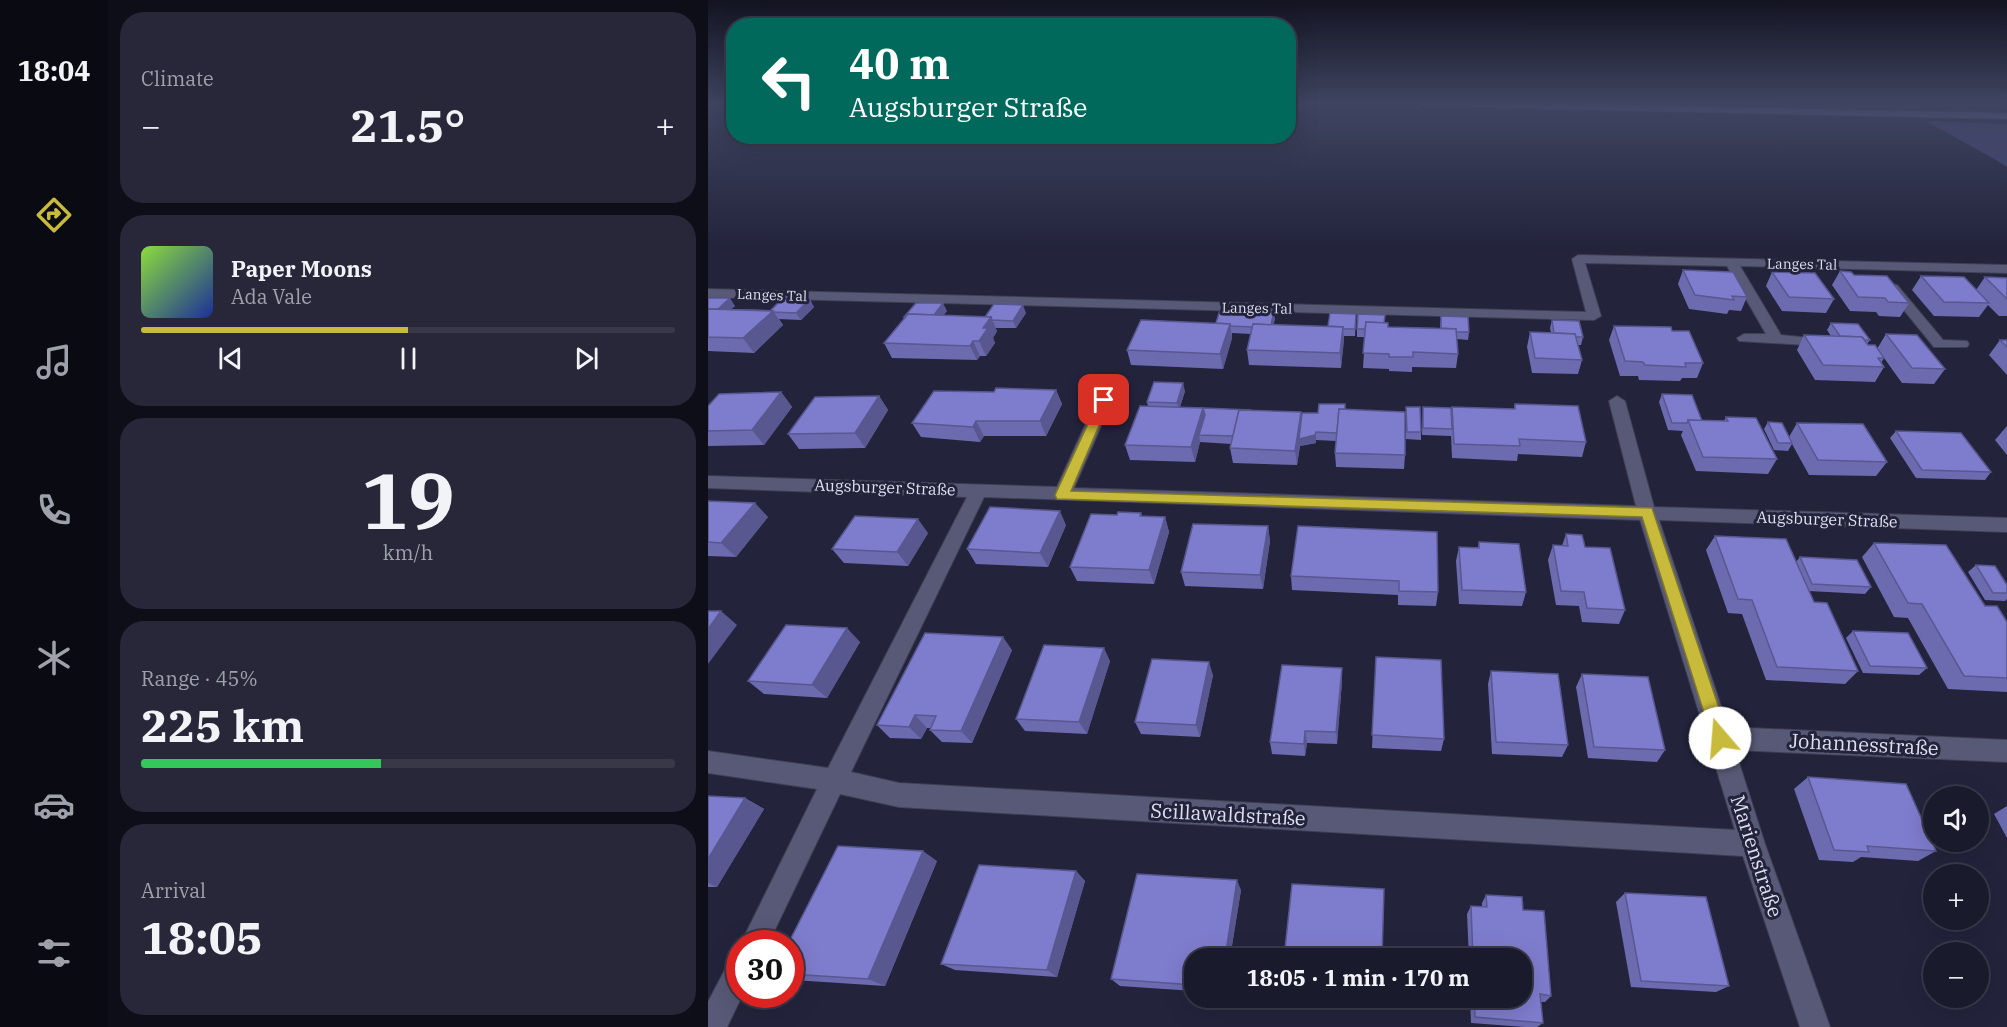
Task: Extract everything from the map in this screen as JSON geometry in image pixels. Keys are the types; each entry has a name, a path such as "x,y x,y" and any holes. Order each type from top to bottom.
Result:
{"street":[{"name":"Langes Tal","path":"708,293 1594,316 1578,259 2007,269"},
{"path":"1731,262 1776,339"},
{"path":"1874,266 1939,344"},
{"path":"1744,338 1806,341"},
{"path":"1916,343 1962,344"},
{"path":"1062,495 1104,400"},
{"path":"1617,401 1647,512"},
{"name":"Augsburger Straße","path":"708,482 2007,525"},
{"path":"760,930 979,490"},
{"name":"Marienstraße","path":"1647,512 1752,844 1815,1027"},
{"name":"Johannesstraße","path":"1720,738 2007,751"},
{"name":"Scillawaldstraße","path":"708,762 758,766 899,795 1752,844"},
{"path":"711,1027 726,998"}],"shaded area":[{"path":"1980,151 2007,151 2007,167"}],"building":[{"path":"1683,270 1733,272 1747,297 1732,296 1734,300 1695,295"},
{"path":"1840,271 1851,272 1854,275 1887,276 1909,303 1888,302 1885,298 1858,297"},
{"path":"1772,272 1815,273 1834,299 1789,297"},
{"path":"1921,276 1964,277 1989,303 1944,302"},
{"path":"1985,277 2007,278 2007,299"},
{"path":"708,298 730,298 718,309 708,309"},
{"path":"783,298 810,299 796,313 771,310"},
{"path":"916,303 943,303 934,315 908,314 904,317"},
{"path":"994,304 1023,305 1013,321 992,320 991,317 985,317"},
{"path":"708,309 773,311 743,338 708,337"},
{"path":"1220,310 1274,312 1271,325 1253,324 1253,327 1216,323"},
{"path":"1330,313 1356,314 1355,329 1328,326"},
{"path":"908,314 991,317 983,328 988,328 979,341 973,341 970,346 884,343"},
{"path":"1358,314 1385,315 1384,323 1366,322 1365,329 1357,329"},
{"path":"1441,316 1468,317 1469,332 1456,332 1456,329 1441,328"},
{"path":"1141,320 1230,324 1220,354 1127,350"},
{"path":"1552,320 1579,321 1583,337 1576,337 1575,334 1554,333"},
{"path":"1366,322 1388,323 1388,327 1456,329 1458,354 1413,352 1413,357 1389,357 1389,354 1363,353"},
{"path":"1831,323 1858,324 1870,340 1862,337 1840,336"},
{"path":"1253,324 1343,327 1340,353 1247,350"},
{"path":"1614,326 1671,327 1672,331 1689,331 1703,363 1685,363 1686,367 1645,365 1643,362 1625,361"},
{"path":"1530,332 1575,334 1582,360 1535,358"},
{"path":"1886,334 1917,335 1945,369 1912,368"},
{"path":"1804,335 1862,337 1868,345 1875,345 1884,358 1878,358 1884,367 1823,365"},
{"path":"2000,340 2007,340 2007,347"},
{"path":"1154,382 1183,383 1177,403 1147,402"},
{"path":"996,388 1056,390 1040,421 976,421 973,427 912,423 934,391 994,392"},
{"path":"781,392 752,430 708,431 708,406 719,394"},
{"path":"1662,394 1692,395 1702,421 1688,420 1687,423 1672,423"},
{"path":"879,396 855,433 788,434 815,397"},
{"path":"1319,404 1345,404 1345,409 1339,409 1337,433 1316,432 1315,435 1299,439 1302,413 1318,413"},
{"path":"1515,404 1578,406 1586,442 1519,439 1520,446 1454,444 1452,407 1515,409"},
{"path":"1140,406 1203,408 1191,447 1125,445"},
{"path":"1406,407 1420,407 1421,432 1407,432"},
{"path":"1423,407 1451,408 1452,429 1423,428"},
{"path":"1203,408 1251,410 1239,410 1233,436 1199,435 1205,415"},
{"path":"1339,409 1405,412 1405,455 1335,453"},
{"path":"1239,410 1301,412 1295,451 1230,448"},
{"path":"1726,417 1756,418 1777,459 1703,457 1688,420 1728,421"},
{"path":"1768,422 1782,423 1792,443 1778,443"},
{"path":"1797,423 1863,424 1887,462 1818,460"},
{"path":"1896,431 1961,433 1991,472 1922,470"},
{"path":"708,501 755,503 721,543 708,542"},
{"path":"990,507 1060,511 1040,553 967,549"},
{"path":"1118,512 1165,517 1149,570 1070,567 1091,514 1117,515"},
{"path":"855,516 918,519 897,552 832,549"},
{"path":"1193,524 1268,526 1260,575 1181,572"},
{"path":"1298,526 1437,532 1438,592 1399,591 1399,581 1291,576"},
{"path":"1566,534 1582,535 1585,547 1610,548 1625,610 1587,608 1584,592 1561,591 1553,545 1568,546"},
{"path":"1715,536 1786,539 1814,602 1827,603 1858,671 1777,667 1752,600 1738,599"},
{"path":"1479,542 1519,544 1526,592 1462,590 1459,547 1479,548"},
{"path":"1874,543 1946,545 1985,606 1997,606 2007,622 2007,678 1964,676 1922,604 1908,603"},
{"path":"1800,557 1857,560 1871,587 1812,584"},
{"path":"1976,565 1995,566 2007,585 2007,593 1993,593"},
{"path":"708,611 721,611 708,629"},
{"path":"786,625 847,628 812,685 748,681"},
{"path":"1853,631 1908,633 1927,668 1870,666"},
{"path":"925,633 1003,637 961,731 930,730 936,716 915,715 909,727 877,725"},
{"path":"1044,645 1104,648 1079,722 1016,719"},
{"path":"1376,657 1441,660 1444,739 1372,735"},
{"path":"1152,659 1209,662 1196,725 1135,722"},
{"path":"1282,665 1342,668 1336,732 1305,731 1304,744 1270,742"},
{"path":"1491,671 1558,674 1568,745 1496,742"},
{"path":"1582,674 1648,677 1665,750 1594,747"},
{"path":"1808,777 1906,784 1923,822 1923,850 1867,846 1869,852 1834,850"},
{"path":"708,796 745,798 708,859"},
{"path":"838,846 923,851 868,979 804,975 804,930 795,930"},
{"path":"979,865 1076,871 1047,970 941,964"},
{"path":"1137,874 1237,880 1227,948 1184,948 1184,984 1111,979"},
{"path":"1292,884 1384,889 1382,948 1285,948"},
{"path":"1625,893 1706,897 1729,986 1641,981"},
{"path":"1486,895 1522,897 1523,910 1544,911 1551,996 1540,994 1543,1023 1475,1017 1475,1008 1532,1008 1532,948 1473,948 1471,906 1487,907"}],"route":[{"path":"1104,400 1062,495 1647,512 1720,738"}]}
